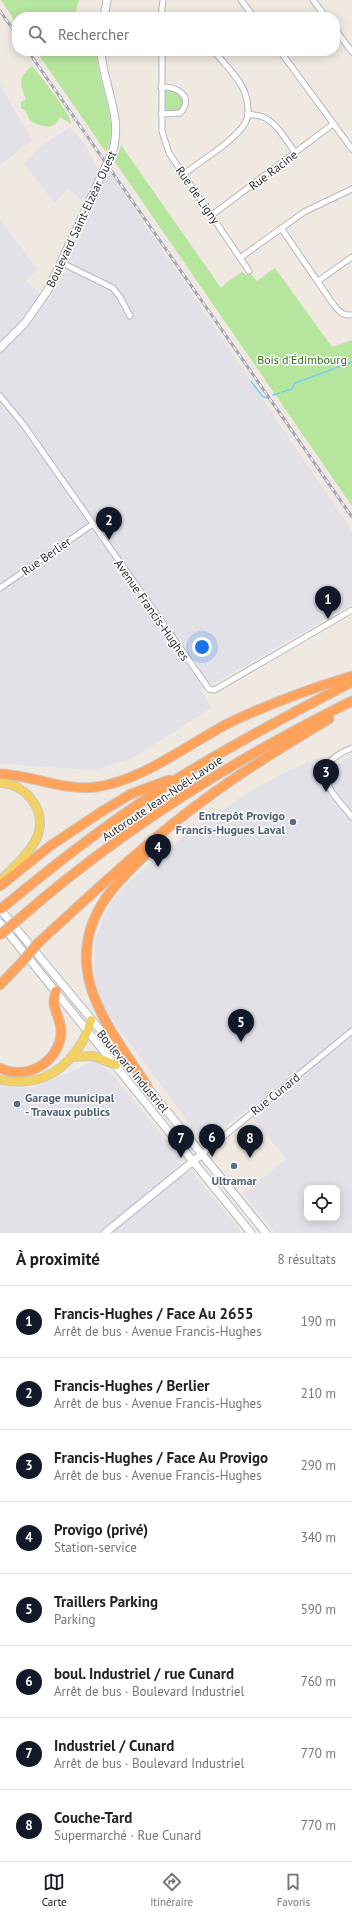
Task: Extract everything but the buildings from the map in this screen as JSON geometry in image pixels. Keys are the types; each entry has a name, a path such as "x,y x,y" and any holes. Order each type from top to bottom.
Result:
{"highway":[{"path":"0,774 71,788 92,788 116,783 144,770 210,733 258,710 300,692 352,676"},
{"name":"Autoroute Jean-Noël-Lavoie","path":"2,907 101,830 185,774 249,736 352,682"},
{"name":"Autoroute Jean-Noël-Lavoie","path":"0,935 94,858 174,802 262,749 352,701"},
{"path":"0,985 38,943 175,822 244,771 352,704"},
{"path":"0,886 50,846 131,794 185,774"},
{"path":"147,1086 97,1006 88,980 87,952 92,925 105,898 175,822"},
{"path":"0,977 21,961"},
{"path":"0,1068 14,1073 30,1071 42,1066 54,1054 61,1035 60,1019 54,1003 56,991"}],"main road":[{"path":"0,783 15,786 29,796 38,811 40,822 38,835 31,849 0,881"},
{"path":"0,1080 22,1082 42,1078 57,1070 71,1057 88,1032 91,1020"},
{"path":"71,1057 93,1056 116,1065"}],"street":[{"path":"105,12 107,0"},
{"path":"162,12 163,0"},
{"path":"241,0 250,12"},
{"path":"313,0 322,12"},
{"path":"340,36 352,52"},
{"name":"Boulevard Saint-Elzéar Ouest","path":"0,348 36,308 50,287 109,162 115,143 116,121 103,68 102,56"},
{"name":"Rue de Ligny","path":"162,56 162,131 169,153 249,271"},
{"path":"184,174 237,134 246,122 248,103 245,93 237,80 218,56"},
{"path":"284,56 352,149"},
{"path":"161,87 176,89 181,93 186,102 185,108 180,113 161,114"},
{"path":"247,114 266,119 278,129 295,152"},
{"name":"Rue Racine","path":"212,215 333,124"},
{"path":"240,258 304,212 352,189"},
{"path":"281,228 333,304 341,313 352,315"},
{"path":"318,281 352,258"},
{"path":"62,263 111,286 119,295 130,316"},
{"name":"Avenue Francis-Hughes","path":"0,396 23,424 203,684 210,690 221,686 352,610"},
{"name":"Rue Berlier","path":"0,588 93,524"},
{"path":"352,748 333,757 327,765 325,775 328,786 352,817"},
{"name":"Boulevard Industriel","path":"2,907 91,1020 147,1086 266,1233"},
{"name":"Boulevard Industriel","path":"0,923 251,1233"},
{"name":"Rue Cunard","path":"105,1233 352,1031"}],"shaded area":[{"path":"0,85 32,140 0,165"},
{"path":"70,127 86,146 97,168 101,171 85,203 68,188 55,203 24,164 40,147"},
{"path":"106,167 352,531 352,604 215,683 209,683 201,689 211,708 133,758 94,770 0,764 0,219 37,269 26,281 48,301 65,272 72,273 75,264 70,257 93,209"},
{"path":"352,755 352,1233 276,1233 243,1194 286,1159 246,1110 205,1141 202,1140 108,1014 99,996 95,980 95,942 103,918 113,899 131,880 177,841 252,790 289,770 316,759 337,764"},
{"path":"94,1061 109,1071 179,1156 179,1165 187,1174 192,1172 242,1233 0,1233 0,1087 33,1088"}],"green space":[{"path":"1,0 79,0 76,12 12,12 12,16"},
{"path":"39,56 96,56 112,134 111,141 106,152"},
{"path":"32,66 67,113 71,124 60,117 56,124 50,127 37,124 31,121 25,111 21,108 21,102 26,99 22,89 22,78 27,70"},
{"path":"165,89 180,96 184,102 181,108 174,112 165,111 163,91"},
{"name":"Bois d'Édimbourg","path":"121,145 221,288 242,272 246,275 250,273 257,281 275,268 332,347 352,340 352,506 115,162"}],"waterway":[{"path":"282,392 292,389 295,383 352,362"},
{"path":"251,381 263,397 268,398"},
{"path":"273,395 279,393"}],"railway":[{"path":"0,11 12,28"},
{"path":"31,56 352,517"}],"place":[{"name":"Francis-Hughes / Berlier","path":"109,540"},
{"name":"Francis-Hughes / Face Au 2655","path":"328,619"},
{"name":"Francis-Hughes / Face Au Provigo","path":"326,792"},
{"name":"Entrepôt Provigo Francis-Hugues Laval","path":"293,822"},
{"name":"Provigo (privé)","path":"158,867"},
{"name":"Traillers Parking","path":"241,1042"},
{"name":"Garage municipal - Travaux publics","path":"17,1104"},
{"name":"boul. Industriel / rue Cunard","path":"212,1157"},
{"name":"Industriel / Cunard","path":"181,1158"},
{"name":"Couche-Tard","path":"250,1158"},
{"name":"Ultramar","path":"234,1166"}]}
